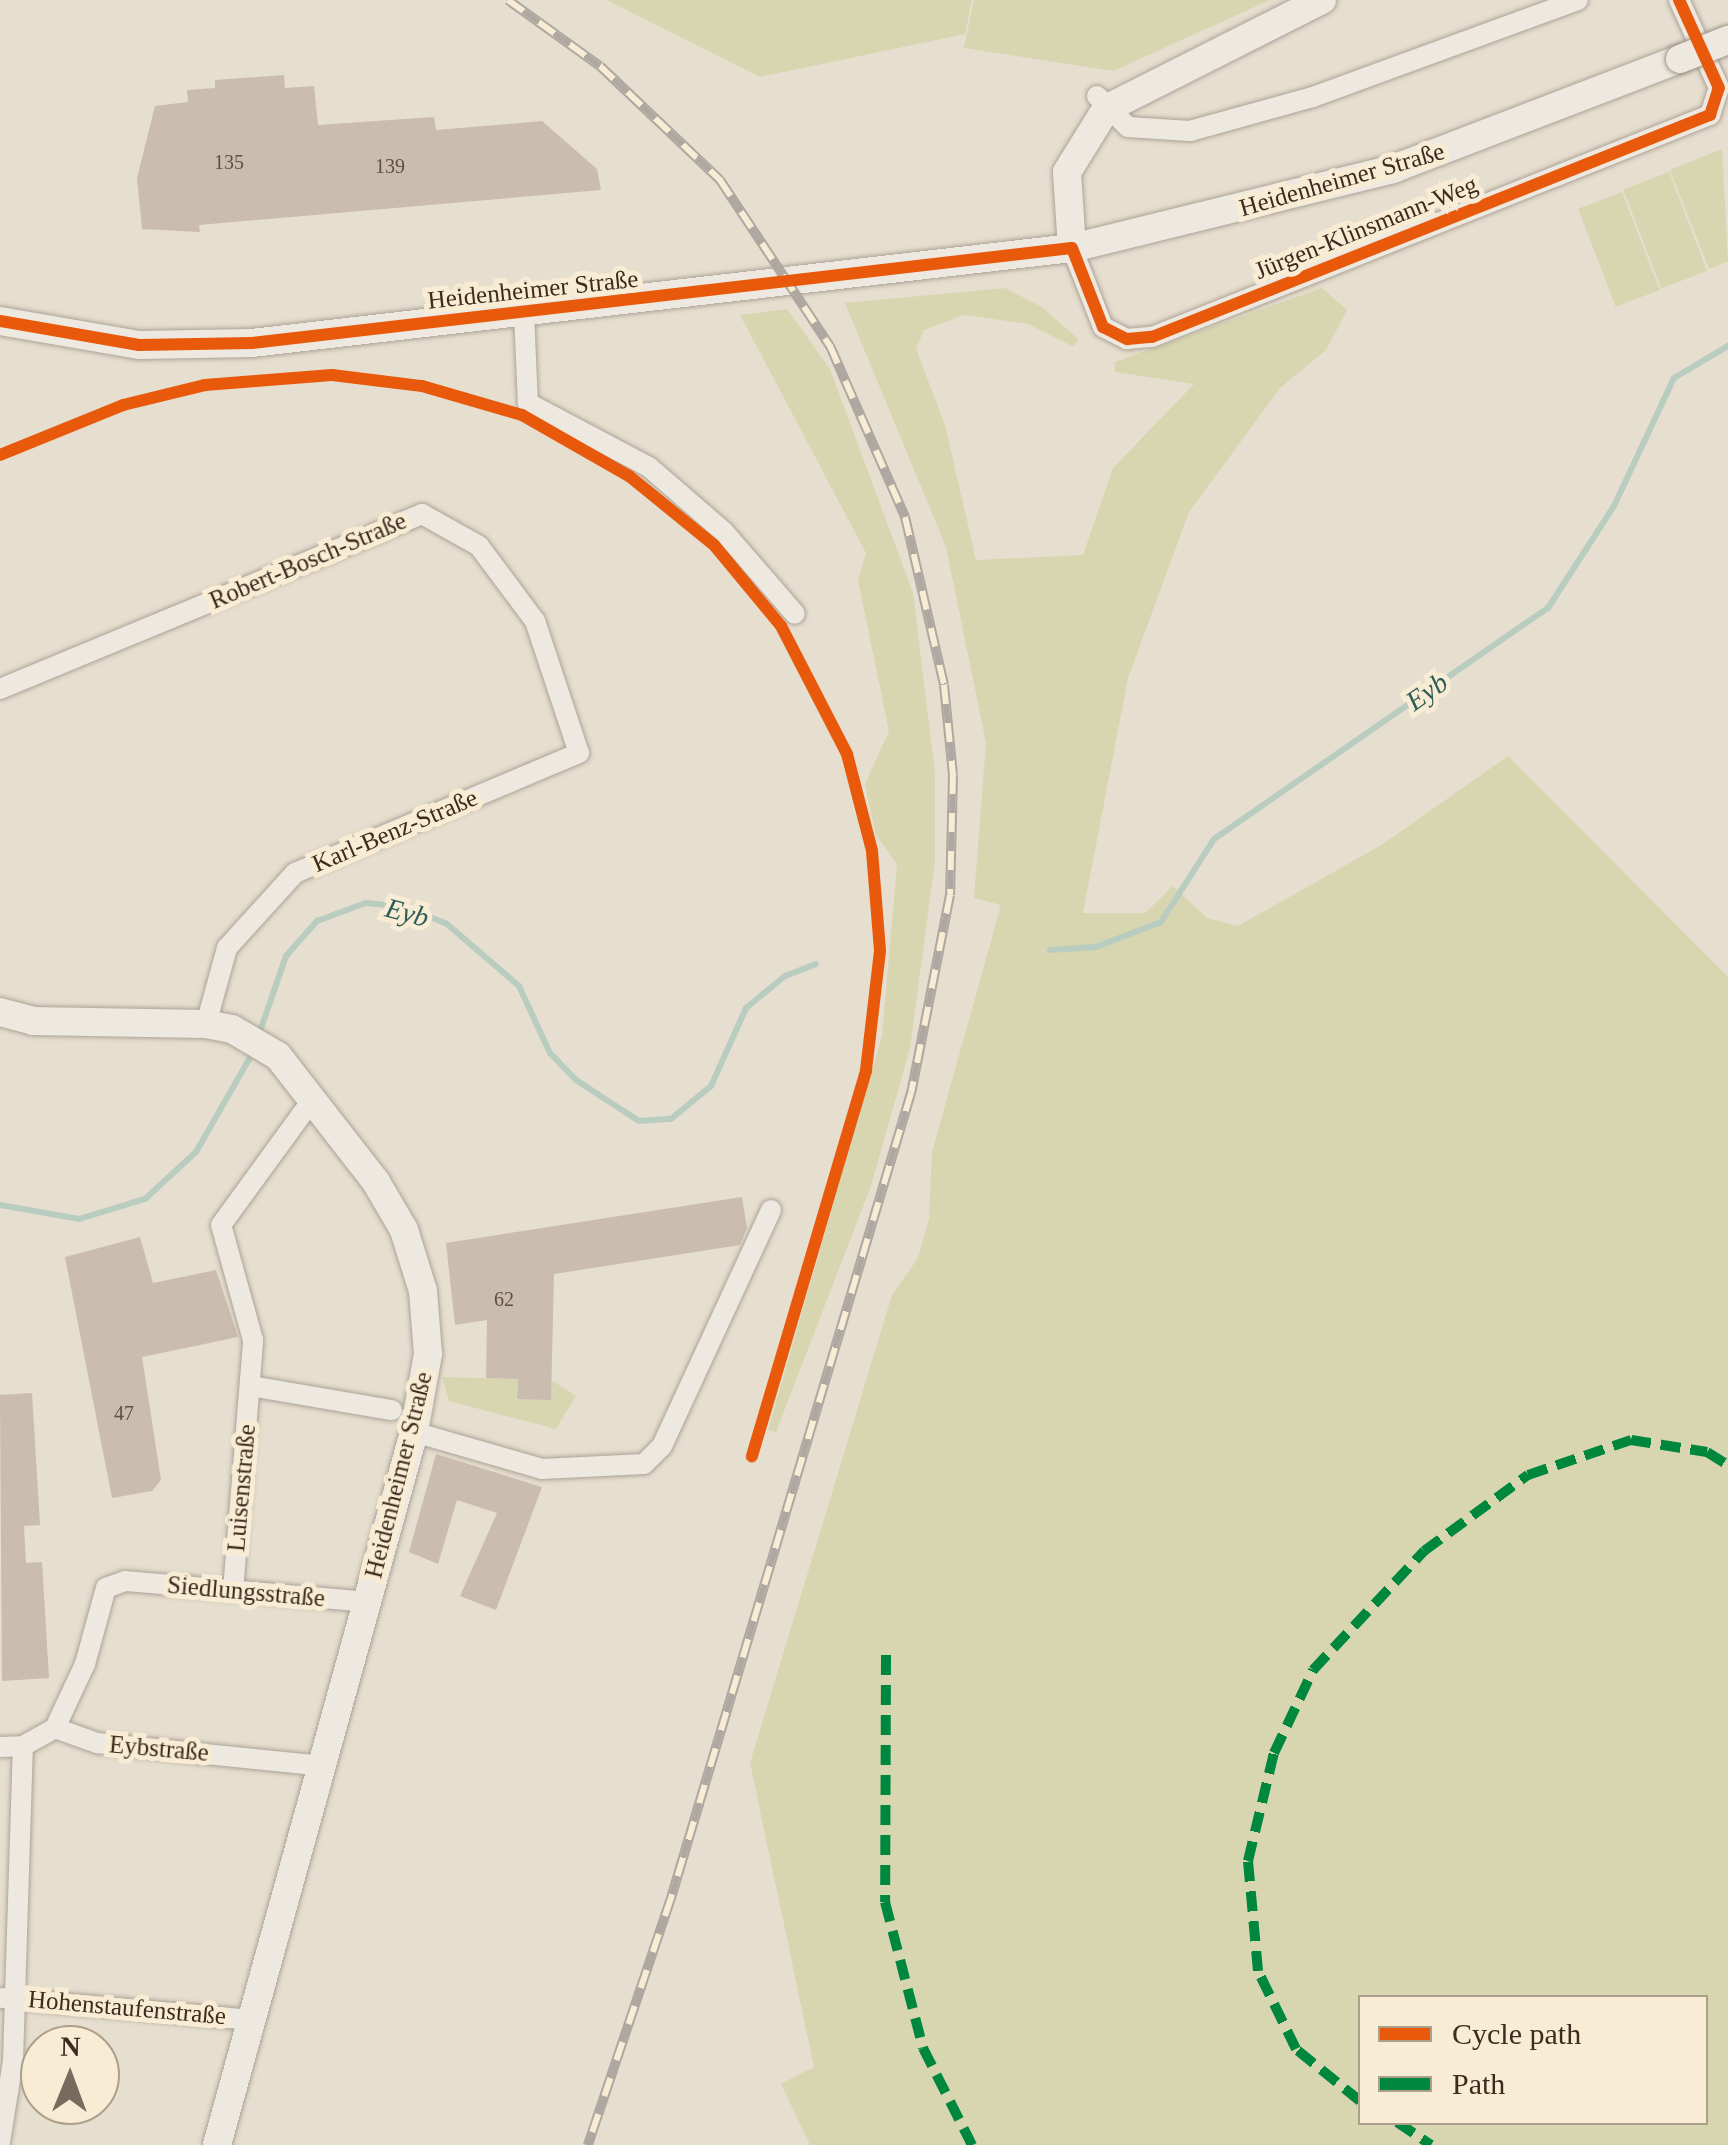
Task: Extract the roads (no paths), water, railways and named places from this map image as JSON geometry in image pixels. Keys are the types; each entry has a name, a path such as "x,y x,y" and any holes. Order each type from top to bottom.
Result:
{"street":[{"path":"1072,248 1067,172 1101,102 1322,0"},
{"path":"1101,102 1150,134 1190,131 1312,97 1578,0"},
{"name":"Jürgen-Klinsmann-Weg","path":"1072,248 1104,327 1127,339 1152,337 1692,122 1720,104 1713,70 1679,0"},
{"name":"Heidenheimer Straße","path":"0,321 184,346 524,312 1072,248 1393,169 1728,40"},
{"name":"Heidenheimer Straße","path":"524,312 528,402 650,467 724,532 795,614"},
{"name":"Robert-Bosch-Straße","path":"0,689 422,514 479,546 535,620 554,668"},
{"name":"Karl-Benz-Straße","path":"219,1026 227,948 295,872 579,753 554,668"},
{"path":"0,1012 33,1020 219,1026"},
{"name":"Heidenheimer Straße","path":"217,2145 325,1766 414,1432 428,1354 416,1261 376,1182 278,1056 219,1026"},
{"name":"Luisenstraße","path":"233,1591 253,1340 221,1225 312,1100"},
{"path":"414,1432 542,1469 644,1464 662,1446 771,1210"},
{"path":"251,1386 392,1410"},
{"name":"Siedlungsstraße","path":"55,1728 86,1664 106,1588 125,1581 368,1602"},
{"path":"0,1747 23,1746 55,1728"},
{"name":"Eybstraße","path":"55,1728 97,1743 325,1766"},
{"path":"0,2142 23,1746"},
{"name":"Hohenstaufenstraße","path":"7,1998 254,2020"}],"waterway":[{"name":"Eyb","path":"1050,950 1096,947 1161,922 1214,839 1548,608 1614,506 1674,378 1728,346"},
{"name":"Eyb","path":"258,1037 286,956 317,921 366,903 406,907 447,924 519,986 550,1053 576,1080 639,1121 671,1119 711,1086 746,1008 785,976 816,964"},
{"name":"Eyb","path":"0,1205 79,1219 145,1199 196,1152 255,1049"}],"railway":[{"path":"508,0 600,66 720,180 830,346 905,517 944,685 953,775 950,895 911,1093 671,1898 588,2145"}]}
